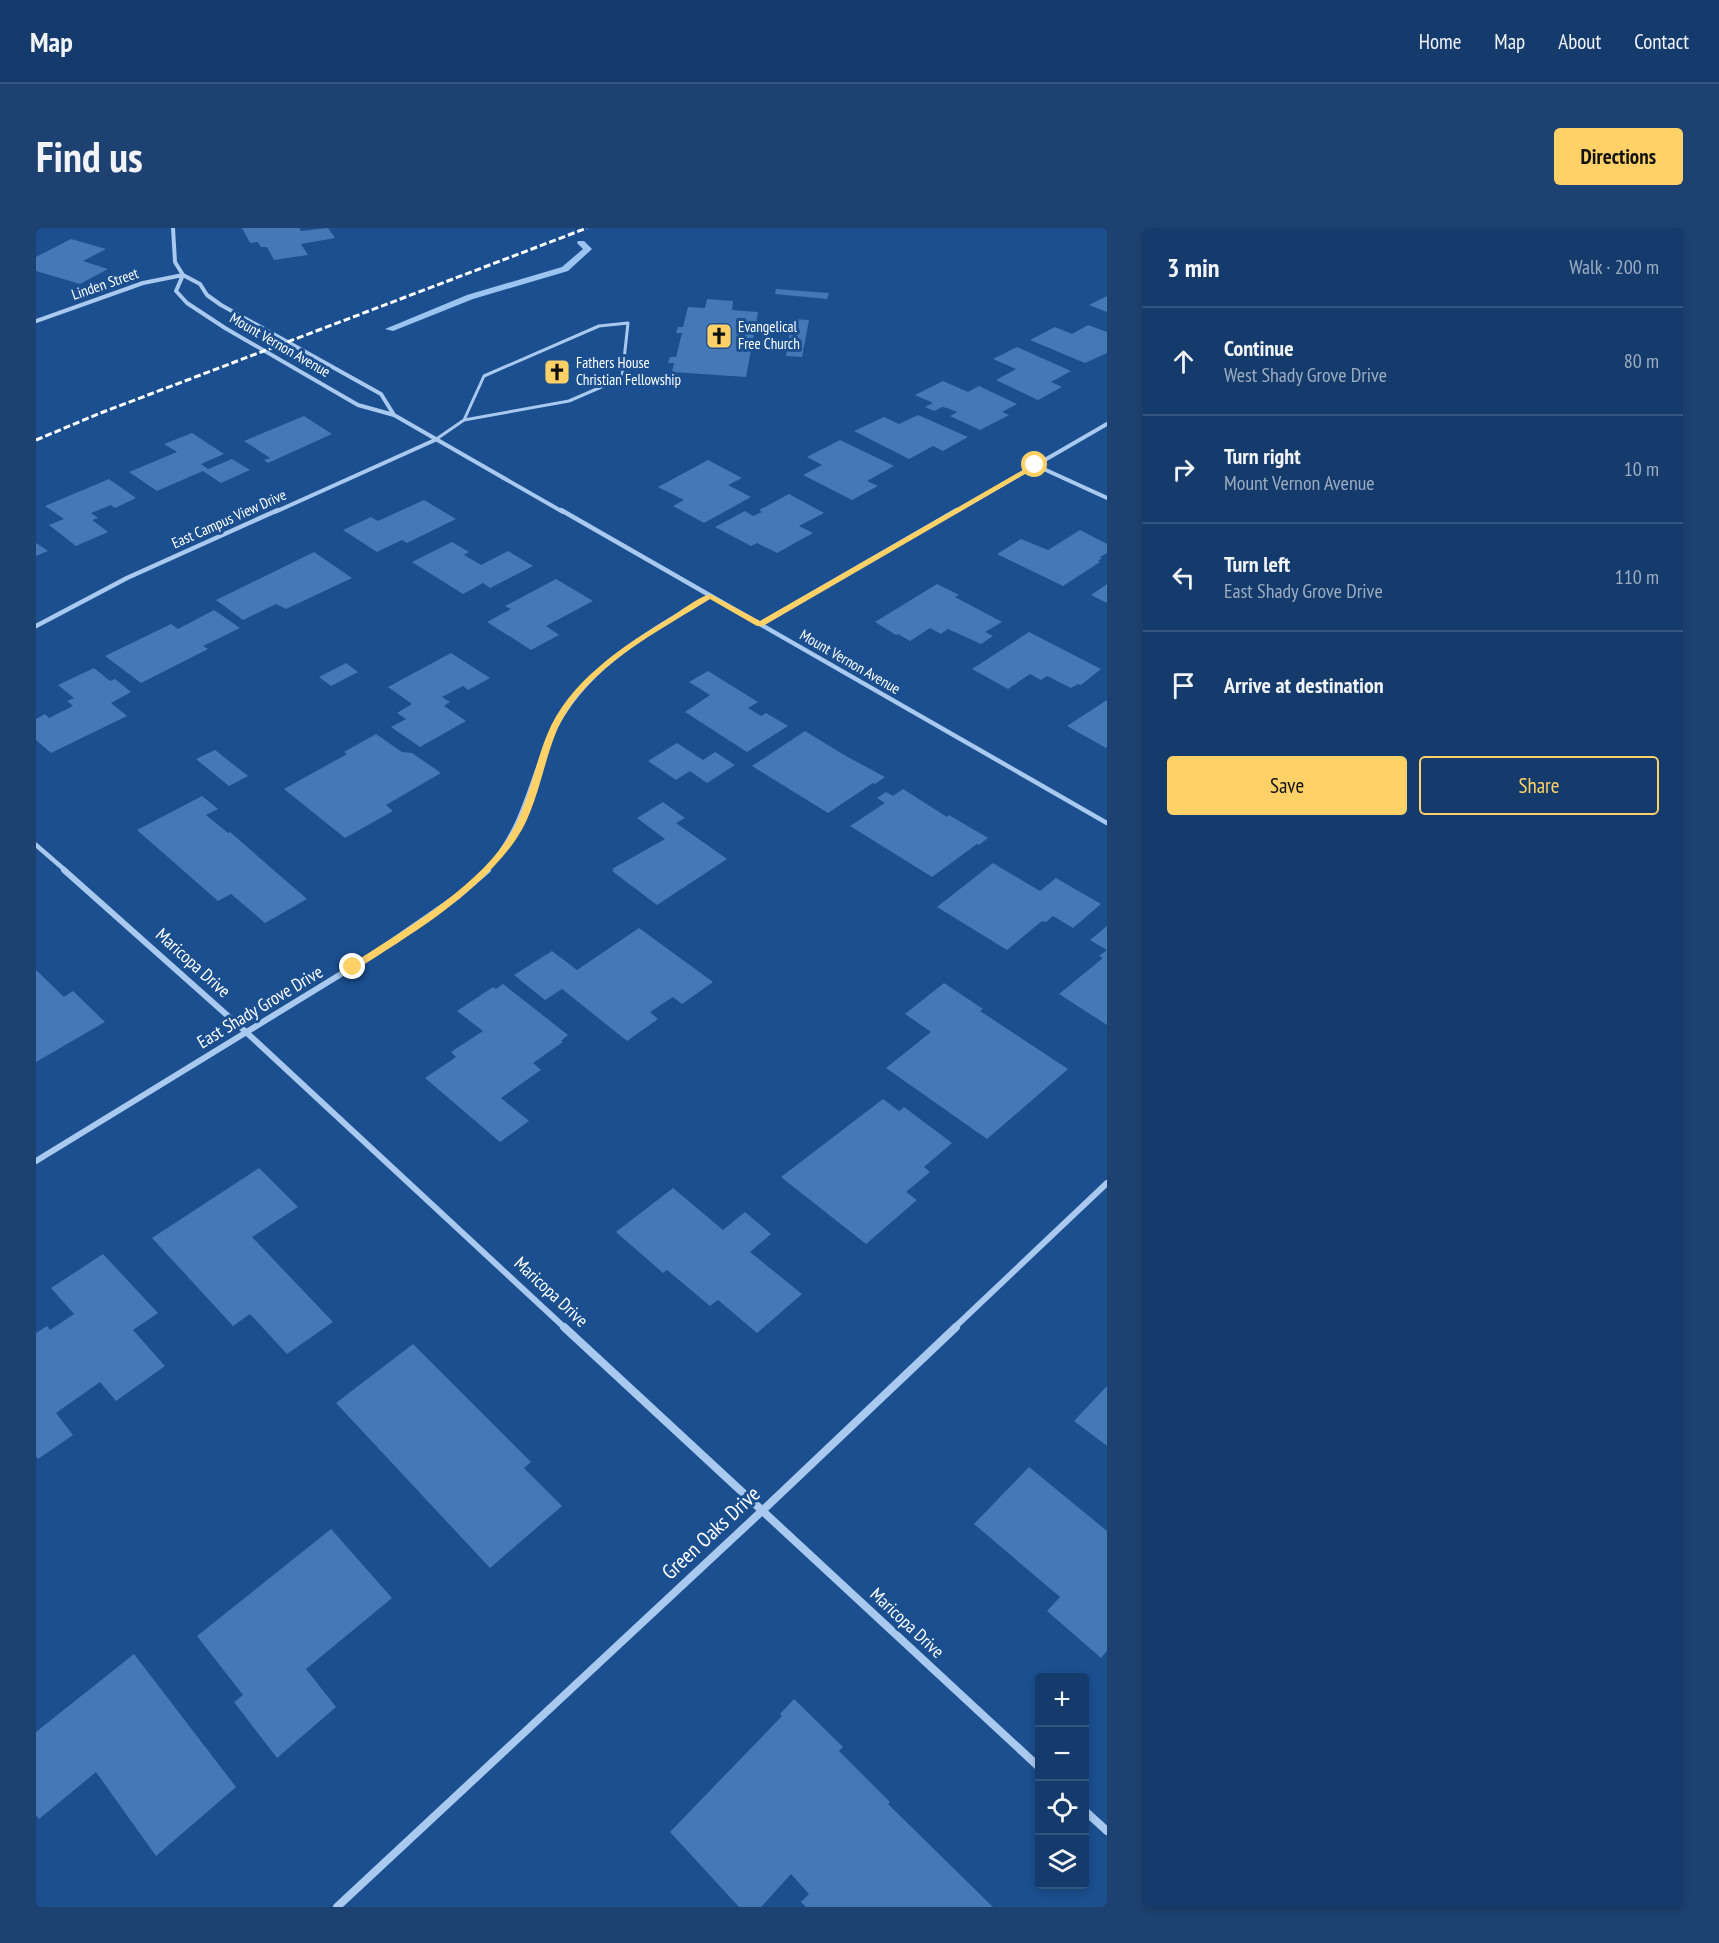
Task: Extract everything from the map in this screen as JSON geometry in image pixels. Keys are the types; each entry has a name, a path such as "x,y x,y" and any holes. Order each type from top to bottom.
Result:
{"street":[{"name":"Mount Vernon Avenue","path":"173,228 175,262 183,275 200,284 207,295 221,306 381,394 394,415"},
{"name":"Mount Vernon Avenue","path":"183,275 176,291 187,303 358,405 394,415 1107,823"},
{"name":"Linden Street","path":"36,321 143,283 183,275"},
{"path":"760,624 1107,424"},
{"name":"East Campus View Drive","path":"36,626 127,578 435,440"},
{"path":"1035,465 1107,498"},
{"name":"East Shady Grove Drive","path":"36,1161 414,928 486,872 511,841 525,814 552,733 572,701 595,675 633,643 710,596"},
{"name":"Maricopa Drive","path":"36,845 246,1032 1035,1763"},
{"name":"Green Oaks Drive","path":"337,1907 763,1510 1107,1183"},
{"path":"1089,1815 1107,1831"}],"lane":[{"path":"435,440 464,420 569,401 622,378 628,323 599,326 484,376 464,420"}],"building":[{"path":"242,228 299,228 301,231 328,228 335,238 301,244 308,255 274,260 267,247 261,247 258,242 250,243"},
{"path":"71,239 106,249 83,261 108,269 80,284 36,271 36,257"},
{"path":"776,289 829,293 827,299 775,294"},
{"path":"1107,296 1107,312 1089,305"},
{"path":"707,299 733,301 732,310 758,312 746,377 672,372 674,363 668,363 670,357 676,357 682,333 676,333 678,327 683,327 688,307 705,308"},
{"path":"792,319 809,320 802,357 786,356"},
{"path":"1088,325 1107,332 1107,353 1085,363 1030,340 1055,327 1072,334"},
{"path":"1017,347 1071,371 1051,382 1062,387 1038,400 996,380 1016,369 993,359"},
{"path":"943,381 968,392 979,386 1017,404 1002,412 1009,415 980,430 950,416 957,412 942,407 934,411 925,407 933,403 915,395"},
{"path":"918,415 968,437 943,451 933,446 909,459 854,431 884,417 899,424"},
{"path":"304,416 332,434 268,463 264,460 270,458 244,441"},
{"path":"192,433 224,454 201,464 208,469 232,459 250,470 221,483 203,471 157,491 129,472 177,452 164,444"},
{"path":"840,440 894,466 867,481 878,486 852,500 803,475 822,465 807,457"},
{"path":"708,460 742,478 728,485 751,497 704,523 673,506 684,500 658,487"},
{"path":"109,479 136,498 115,508 111,505 91,513 98,518 92,520 108,532 76,546 49,525 64,519 45,506"},
{"path":"789,494 824,513 799,526 813,533 777,553 757,543 751,546 715,527 745,511 753,516 762,512 759,510"},
{"path":"424,500 456,519 407,543 402,540 377,552 343,530 371,517 378,521"},
{"path":"1080,530 1107,544 1107,553 1100,557 1102,558 1098,561 1100,562 1063,586 997,554 1021,539 1048,550"},
{"path":"452,542 469,552 464,555 481,565 508,551 533,566 490,588 483,583 463,594 412,562"},
{"path":"36,543 48,551 36,556"},
{"path":"314,552 352,578 286,609 276,604 243,620 216,600"},
{"path":"556,579 593,601 546,626 559,635 531,650 487,622 511,609 505,606"},
{"path":"937,584 959,595 955,597 1002,622 985,632 993,636 981,644 948,629 941,634 930,628 910,641 875,622"},
{"path":"1107,584 1107,603 1091,595"},
{"path":"214,610 240,628 203,646 208,649 141,683 105,656 171,624 178,629"},
{"path":"1029,632 1101,669 1081,685 1078,684 1071,688 1047,676 1041,680 1030,674 1008,689 972,669"},
{"path":"451,653 490,678 468,690 463,686 442,697 450,702 444,706 466,721 420,747 391,727 406,719 397,713 412,704 388,687"},
{"path":"346,663 358,672 331,686 319,677"},
{"path":"94,668 110,681 115,679 131,692 111,703 127,716 51,753 36,740 36,719 45,714 49,718 73,706 67,701 74,698 58,685"},
{"path":"708,671 758,702 748,708 761,716 766,713 788,726 747,752 685,712 710,695 689,682"},
{"path":"1107,700 1107,747 1106,748 1067,726"},
{"path":"805,731 885,777 828,813 752,766"},
{"path":"376,734 402,752 412,753 441,773 386,805 393,811 345,838 284,789 347,754 344,752"},
{"path":"677,743 703,760 715,752 735,765 707,783 690,771 676,780 648,761"},
{"path":"215,750 248,776 229,786 196,759"},
{"path":"903,789 947,817 949,815 988,838 932,877 850,826 885,803 877,798 886,792 893,796"},
{"path":"202,796 218,809 206,815 228,833 230,832 307,899 265,923 231,894 218,901 137,830"},
{"path":"663,802 685,818 676,823 727,859 657,905 612,869 665,839 637,818"},
{"path":"993,863 1040,891 1056,878 1101,904 1073,928 1053,916 1046,922 1042,921 1007,950 937,907"},
{"path":"1107,926 1107,950 1090,940"},
{"path":"639,928 713,982 682,1004 673,997 650,1012 658,1019 627,1041 562,989 545,1000 514,975 552,951 577,970"},
{"path":"1107,950 1107,1025 1059,994 1103,958 1099,956"},
{"path":"36,970 64,997 73,991 105,1022 36,1062"},
{"path":"944,983 983,1009 980,1011 1068,1069 987,1139 886,1068 931,1032 905,1014"},
{"path":"503,984 568,1035 561,1041 563,1042 533,1063 541,1070 501,1098 529,1121 500,1142 425,1078 456,1057 451,1052 483,1031 457,1011 493,987 496,989"},
{"path":"883,1099 899,1111 904,1107 952,1143 924,1167 930,1172 906,1192 917,1200 866,1244 781,1177"},
{"path":"259,1168 298,1207 252,1237 333,1322 287,1354 250,1314 233,1326 152,1238"},
{"path":"673,1188 723,1230 745,1212 771,1234 750,1252 802,1294 757,1333 718,1300 710,1306 667,1270 663,1273 616,1232"},
{"path":"103,1254 158,1313 133,1330 165,1366 116,1401 100,1382 56,1413 73,1435 38,1459 36,1456 36,1333 47,1326 50,1330 74,1314 51,1288"},
{"path":"413,1344 531,1462 524,1468 562,1506 490,1568 336,1403"},
{"path":"1107,1386 1107,1446 1074,1421"},
{"path":"1029,1467 1107,1531 1107,1651 1101,1658 1047,1611 1060,1597 974,1524"},
{"path":"331,1529 392,1598 306,1669 336,1707 277,1758 234,1702 243,1695 197,1636"},
{"path":"134,1654 236,1787 156,1856 96,1772 39,1819 36,1815 36,1732"},
{"path":"794,1699 843,1747 839,1751 890,1802 888,1804 993,1907 806,1907 801,1902 809,1894 791,1874 761,1907 739,1907 670,1832 782,1716 780,1714"}],"waterway":[{"path":"390,329 470,297 565,269 588,249 581,243"}],"railway":[{"path":"36,440 98,414 587,228"}],"place":[{"name":"Evangelical Free Church","path":"719,336"},
{"name":"Fathers House Christian Fellowship","path":"557,372"}],"route":[{"path":"353,967 414,928 486,872 511,841 525,814 552,733 572,701 595,675 633,643 710,596 760,624 1035,465"}]}
